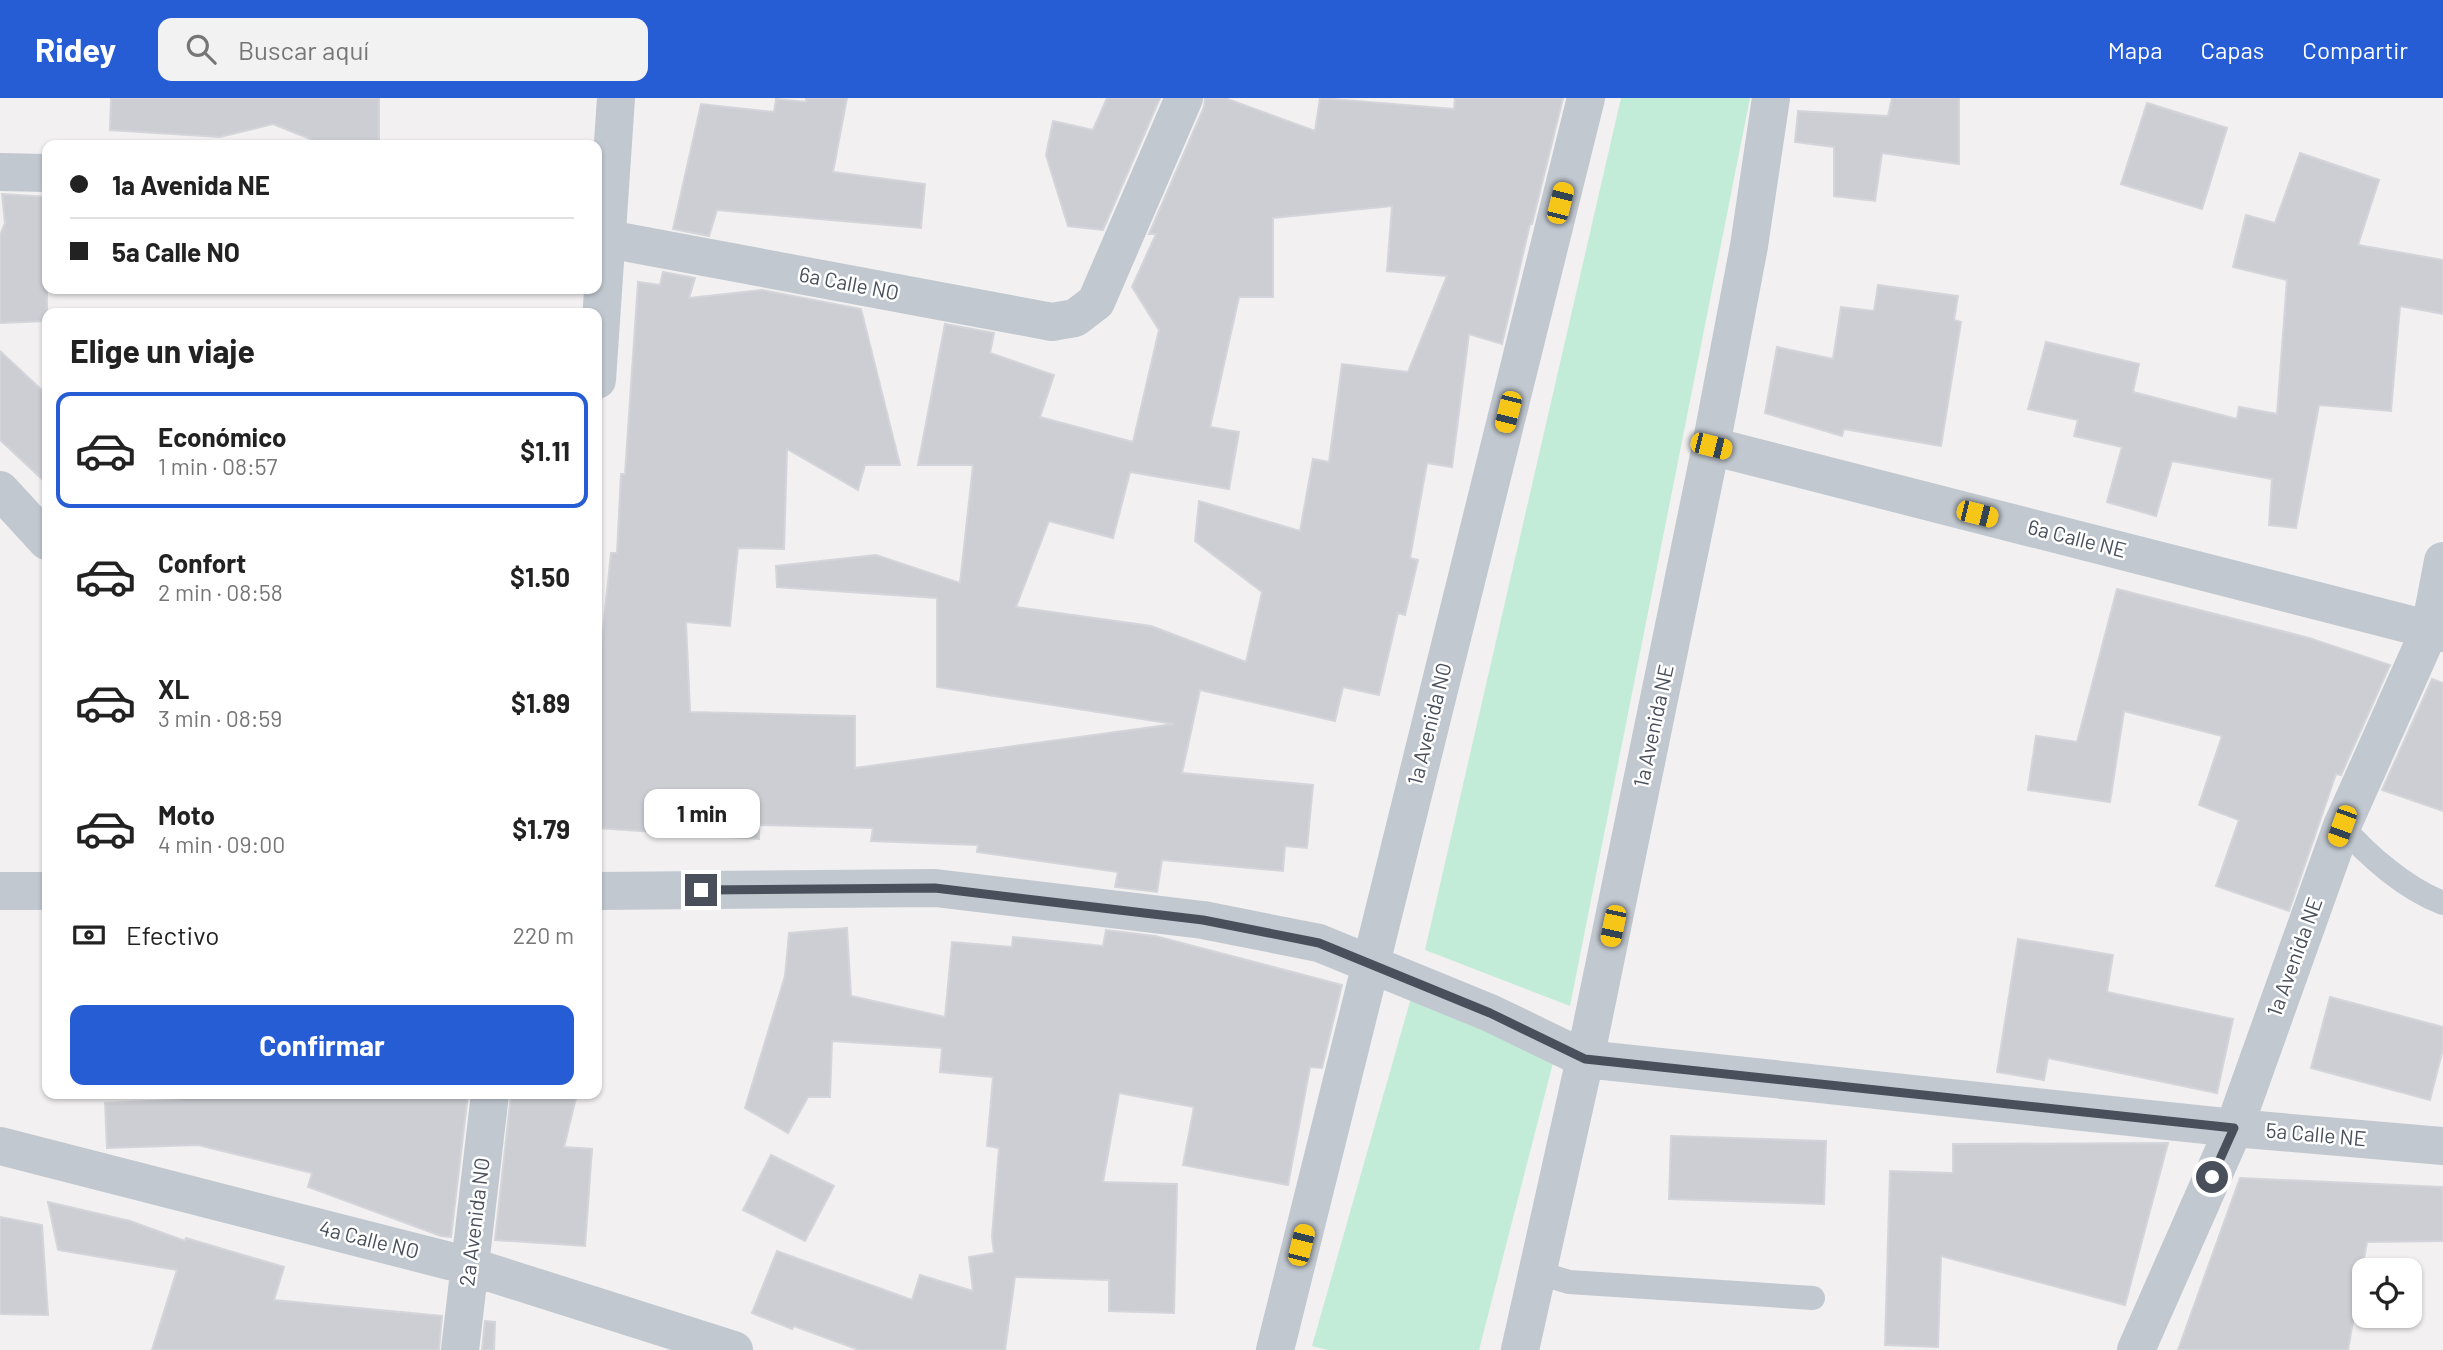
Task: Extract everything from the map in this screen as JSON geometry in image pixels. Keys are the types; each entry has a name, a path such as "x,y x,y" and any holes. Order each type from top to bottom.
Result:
{"street":[{"path":"602,237 617,98"},
{"name":"6a Calle NO","path":"602,237 1052,322 1075,318 1096,302 1184,98"},
{"name":"1a Avenida NO","path":"1275,1350 1586,98"},
{"name":"1a Avenida NE","path":"1520,1350 1585,1059 1711,446 1749,246 1771,98"},
{"path":"0,172 42,173"},
{"name":"6a Calle NE","path":"1711,446 2436,631"},
{"path":"0,491 42,536"},
{"name":"1a Avenida NE","path":"2136,1350 2234,1128 2342,826 2436,631 2443,561"},
{"name":"5a Calle NE","path":"602,891 935,888 1203,920 1319,943 1490,1013 1585,1059 2234,1128 2443,1146"},
{"path":"0,891 42,891"},
{"name":"2a Avenida NO","path":"460,1350 489,1099"},
{"name":"4a Calle NO","path":"0,1146 469,1266 734,1350"}],"lane":[{"path":"2342,826 2364,852 2427,897 2443,903"},
{"path":"1536,1272 1569,1282 1813,1298"}],"green space":[{"path":"1621,98 1750,98 1570,1006 1425,950"},
{"path":"1411,998 1555,1055 1479,1350 1328,1350 1312,1346"}],"building":[{"path":"111,98 379,98 379,140 313,140 273,124 220,137 110,130"},
{"path":"806,98 847,98 833,172 925,184 921,228 717,210 709,236 673,229 701,104 774,112 776,99 806,102"},
{"path":"1107,98 1160,98 1103,230 1068,226 1046,155 1053,121 1093,130"},
{"path":"1205,98 1225,98 1315,131 1320,98 1454,109 1455,98 1563,98 1502,344 1469,334 1452,467 1427,463 1410,558 1418,560 1405,615 1398,613 1379,695 1343,687 1335,721 1200,690 1182,773 1313,785 1307,848 1285,846 1283,871 1162,860 1157,892 1115,887 1118,872 977,852 978,845 871,841 873,828 759,825 759,839 602,828 602,640 611,553 617,553 621,474 625,474 638,282 660,285 663,272 695,278 689,298 762,290 861,309 900,465 865,465 858,490 787,449 784,549 738,548 730,626 686,622 690,712 855,716 855,768 1174,724 937,687 937,598 777,587 776,566 876,555 960,583 973,465 918,465 945,324 994,333 990,353 1054,375 1040,417 1133,442 1159,330 1132,287 1156,234 1149,234 1204,107","holes":["1392,206 1387,271 1447,276 1408,372 1342,364 1329,462 1313,459 1300,531 1199,501 1195,541 1262,592 1246,662 1151,626 1016,607 1049,521 1113,538 1130,472 1229,489 1239,432 1210,427 1239,297 1273,297 1273,218"]},
{"path":"1892,98 1959,98 1959,164 1882,153 1875,201 1834,196 1834,147 1795,142 1798,111 1888,116"},
{"path":"2147,103 2227,128 2202,209 2121,184"},
{"path":"2300,153 2379,180 2358,245 2443,260 2443,314 2400,306 2391,411 2319,405 2296,528 2269,525 2272,479 2172,461 2156,516 2107,502 2122,447 2074,436 2078,420 2028,409 2046,342 2139,364 2133,392 2237,419 2239,407 2277,414 2287,280 2233,267 2246,215 2275,223"},
{"path":"2,194 42,197 42,294 47,294 47,308 42,308 42,321 0,323 0,235 5,223"},
{"path":"1878,285 1958,296 1954,320 1961,322 1941,446 1844,429 1842,436 1765,413 1777,347 1833,359 1841,307 1874,311"},
{"path":"0,351 42,390 42,479 0,440"},
{"path":"2117,589 2309,638 2390,665 2341,775 2336,774 2289,911 2216,886 2239,820 2199,805 2222,736 2124,711 2110,802 2028,790 2036,736 2077,742"},
{"path":"2432,679 2443,683 2443,811 2382,790"},
{"path":"847,928 851,996 945,1017 952,942 1012,947 1013,937 1103,946 1106,930 1155,936 1342,985 1322,1068 1310,1067 1288,1185 1183,1165 1194,1107 1119,1093 1103,1182 1177,1184 1174,1313 1109,1311 1109,1280 1015,1277 1005,1350 859,1350 752,1313 777,1251 912,1300 920,1275 973,1291 969,1257 994,1253 992,1237 999,1148 987,1146 993,1077 940,1072 942,1048 832,1041 830,1097 808,1097 788,1133 745,1108 785,976 789,933"},
{"path":"2018,939 2113,955 2107,992 2233,1019 2217,1093 2048,1058 2044,1080 1997,1072"},
{"path":"2330,997 2443,1027 2443,1049 2430,1100 2311,1068"},
{"path":"467,1099 451,1237 441,1236 308,1187 312,1173 198,1145 107,1148 105,1103 179,1100"},
{"path":"510,1099 576,1099 564,1147 592,1149 585,1246 495,1240"},
{"path":"1671,1136 1826,1141 1824,1204 1669,1199"},
{"path":"2168,1143 2125,1305 1941,1256 1938,1347 1885,1345 1890,1171 1953,1173 1953,1144"},
{"path":"771,1155 834,1186 805,1241 743,1210"},
{"path":"2240,1178 2443,1187 2443,1241 2367,1242 2364,1258 2352,1258 2352,1327 2348,1350 2178,1350"},
{"path":"48,1202 130,1221 185,1241 186,1238 284,1267 274,1300 442,1316 439,1350 152,1350 177,1270 58,1250"},
{"path":"0,1217 42,1225 48,1315 0,1314"},
{"path":"485,1321 495,1322 494,1350 482,1350"}],"route":[{"path":"701,890 935,888 1203,920 1319,943 1490,1013 1585,1059 2234,1128 2212,1177"}]}
